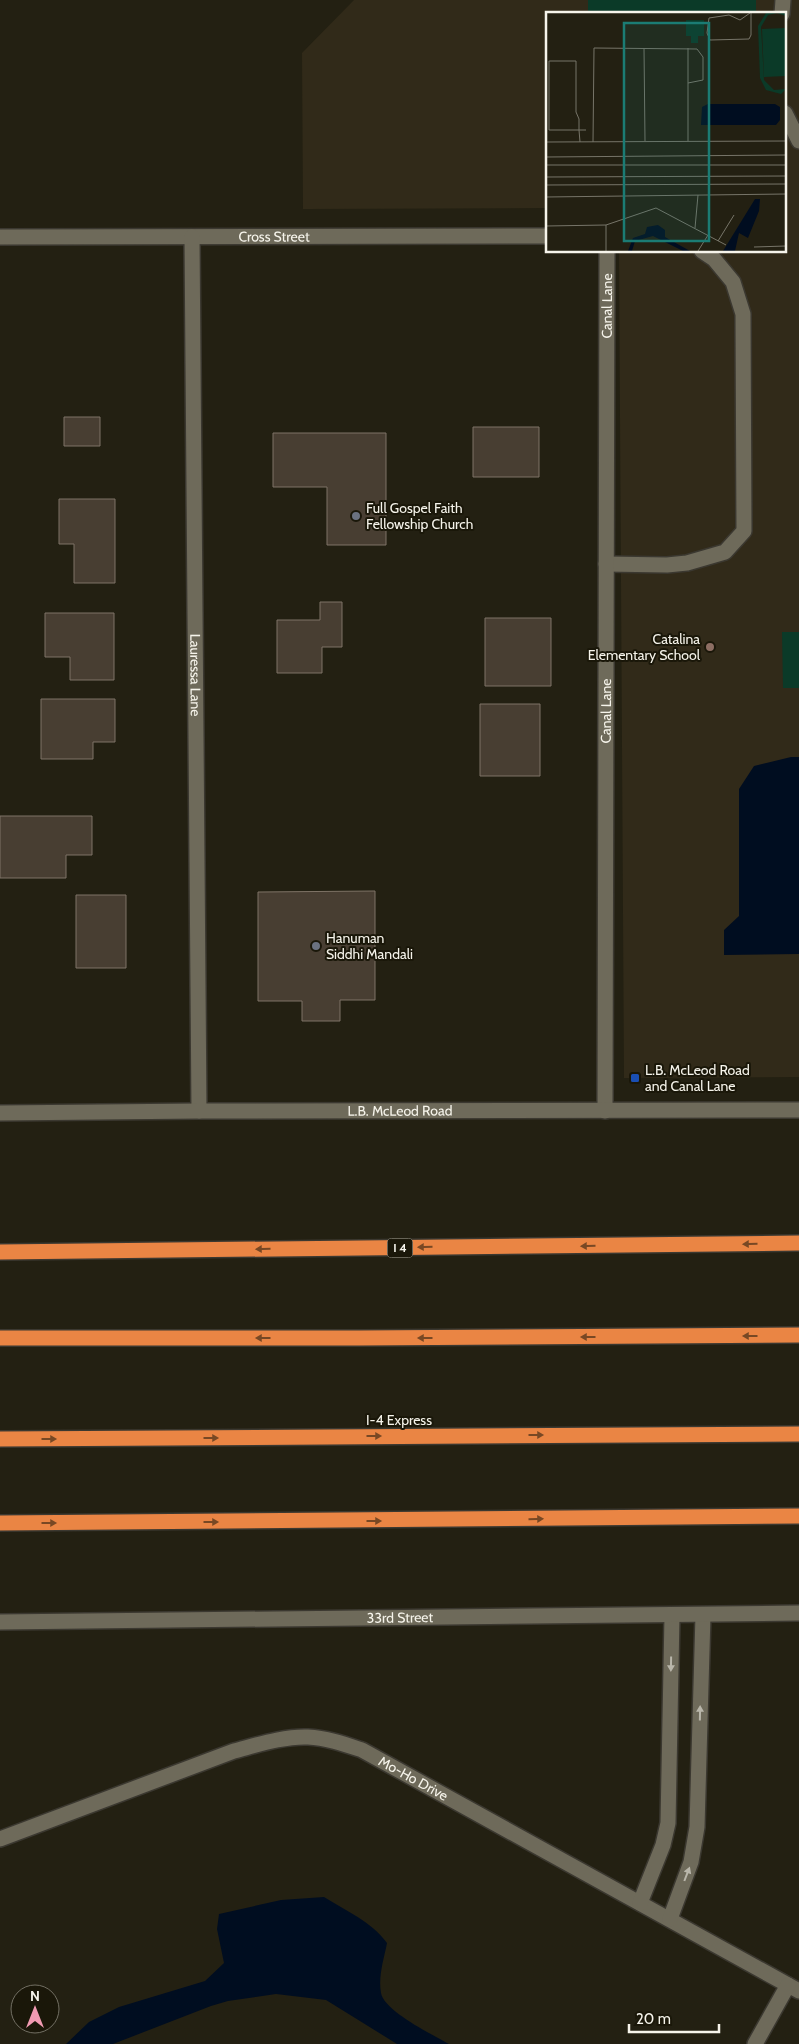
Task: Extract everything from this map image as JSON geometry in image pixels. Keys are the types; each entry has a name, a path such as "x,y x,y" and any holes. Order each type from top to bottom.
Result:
{"highway":[{"name":"I 4","path":"0,1252 799,1244"},
{"path":"0,1338 799,1335"},
{"name":"I-4 Express","path":"0,1439 799,1434"},
{"path":"0,1523 799,1516"}],"street":[{"path":"786,115 799,141"},
{"name":"Cross Street","path":"0,237 546,236"},
{"name":"Lauressa Lane","path":"192,237 199,1111"},
{"name":"Canal Lane","path":"605,1111 607,252"},
{"path":"606,564 667,565 687,563 725,552 744,531 743,314 733,282 714,259 704,252"},
{"name":"L.B. McLeod Road","path":"0,1113 799,1110"},
{"name":"33rd Street","path":"0,1622 672,1616 799,1613"},
{"path":"670,1919 691,1862 697,1827 703,1615"},
{"path":"640,1903 663,1845 668,1823 672,1616"},
{"name":"Mo-Ho Drive","path":"0,1839 234,1752 274,1741 306,1737 333,1741 362,1750 794,1988"},
{"path":"755,2044 794,1988"}],"shaded area":[{"name":"Catalina Elementary School","path":"354,0 799,0 799,1077 624,1078 619,252 786,252 786,12 546,12 546,208 303,209 302,53"}],"green space":[{"path":"588,0 756,0 756,12 588,12"},
{"path":"782,632 799,632 799,688 783,688"}],"water":[{"path":"791,757 799,757 799,954 724,955 724,930 739,916 739,789 754,766"},
{"path":"324,1897 366,1922 387,1943 380,1980 381,1993 384,2000 410,2022 449,2044 397,2044 326,2000 276,1994 228,2001 211,2006 113,2044 66,2044 89,2022 119,2007 205,1981 224,1963 217,1929 219,1914 281,1900"}],"building":[{"path":"64,417 100,417 100,446 64,446"},
{"path":"473,427 539,427 539,477 473,477"},
{"name":"Full Gospel Faith Fellowship Church","path":"273,433 386,433 386,545 327,545 327,487 273,487"},
{"path":"59,499 115,499 115,583 74,583 74,544 59,544"},
{"path":"320,602 342,602 342,647 322,647 322,673 277,673 277,620 320,620"},
{"path":"45,613 114,613 114,680 70,680 70,657 45,657"},
{"path":"485,618 551,618 551,686 485,686"},
{"path":"41,699 115,699 115,742 93,742 93,759 41,759"},
{"path":"480,704 540,704 540,776 480,776"},
{"path":"0,816 92,816 92,855 66,855 66,878 0,878"},
{"name":"Hanuman Siddhi Mandali","path":"375,891 375,1000 340,1000 340,1021 302,1021 302,1001 258,1001 258,892"},
{"path":"76,895 126,895 126,968 76,968"}],"place":[{"name":"Full Gospel Faith Fellowship Church","path":"356,516"},
{"name":"Catalina Elementary School","path":"710,647"},
{"name":"Hanuman Siddhi Mandali","path":"316,946"},
{"name":"L.B. McLeod Road and Canal Lane","path":"635,1078"}]}
